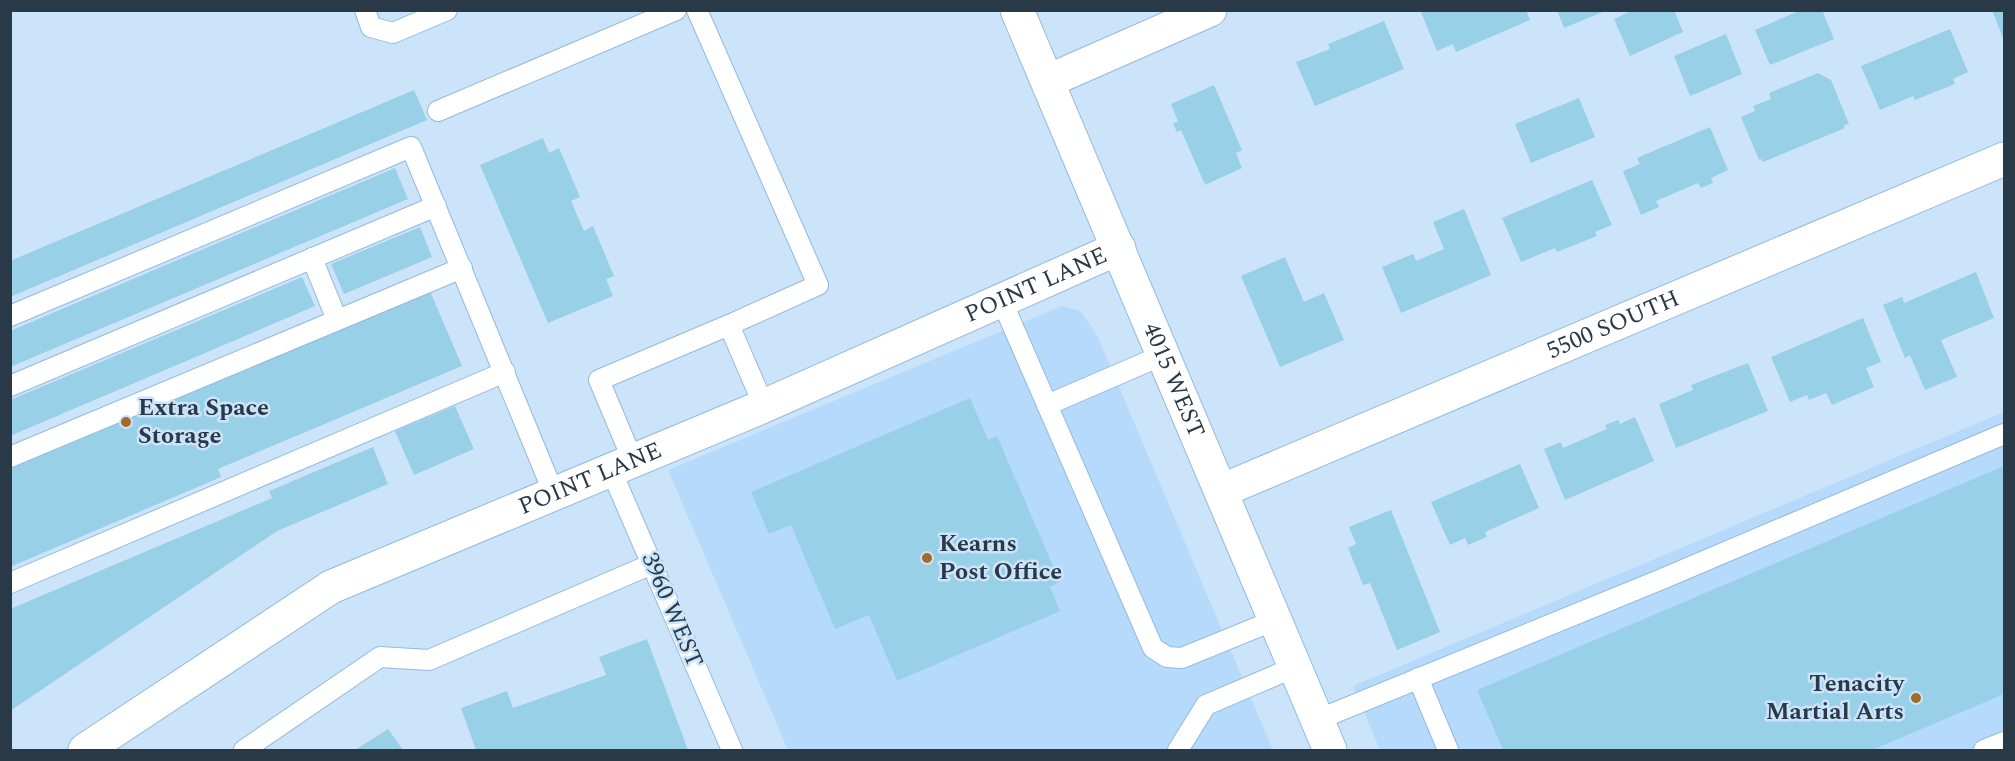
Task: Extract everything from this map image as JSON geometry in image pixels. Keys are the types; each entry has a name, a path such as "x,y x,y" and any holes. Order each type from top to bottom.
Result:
{"street":[{"name":"4015 WEST","path":"1017,10 1330,750"},
{"path":"1048,81 1210,10"},
{"name":"5500 SOUTH","path":"1221,491 2004,159"},
{"name":"POINT LANE","path":"91,749 331,587 764,406 1001,299 1119,249"}],"lane":[{"path":"364,10 371,27 393,33 447,10"},
{"path":"438,111 676,10"},
{"path":"697,10 818,285 729,325 764,406"},
{"path":"10,316 411,147 554,494"},
{"path":"10,386 436,206"},
{"path":"312,258 337,320"},
{"path":"10,457 462,268"},
{"path":"1001,299 1153,648 1167,657 1182,658 1275,620"},
{"name":"3960 WEST","path":"729,325 599,380 652,564 732,750"},
{"path":"1047,405 1163,355"},
{"path":"10,583 505,372"},
{"path":"1317,720 1662,579 2004,434"},
{"path":"244,750 380,657 429,660 652,564"},
{"path":"1178,750 1206,705 1295,667"},
{"path":"1418,678 1448,750"},
{"path":"1984,750 2004,742"}],"shaded area":[{"path":"1062,306 1081,311 1097,335 1273,750 788,750 668,470"},
{"path":"2004,412 2004,750 1380,750 1353,686"}],"building":[{"path":"1420,10 1526,10 1530,20 1456,52 1453,44 1437,51"},
{"path":"1557,10 1605,10 1605,11 1564,28"},
{"path":"1633,10 1674,10 1683,32 1630,56 1614,19"},
{"path":"1801,10 1822,10 1834,39 1770,65 1755,30"},
{"path":"1992,10 2004,10 2004,41"},
{"path":"1384,21 1404,69 1315,106 1296,62 1330,49 1328,44"},
{"path":"1950,29 1968,72 1953,79 1955,84 1915,100 1913,96 1880,110 1861,66"},
{"path":"1726,34 1742,74 1690,96 1674,56"},
{"path":"1818,73 1831,80 1849,124 1844,125 1845,128 1763,162 1762,159 1759,160 1741,117 1755,111 1753,106 1771,99 1769,93"},
{"path":"1214,85 1242,150 1236,153 1242,168 1205,185 1181,130 1177,132 1173,124 1178,121 1171,104"},
{"path":"414,90 427,120 10,297 10,261"},
{"path":"1579,98 1595,137 1531,163 1515,124"},
{"path":"1710,127 1728,170 1711,178 1713,183 1701,188 1698,183 1656,201 1659,207 1641,215 1623,171 1640,164 1637,158"},
{"path":"543,138 549,153 559,148 580,197 571,201 584,231 593,226 614,276 606,279 613,296 548,323 480,165"},
{"path":"395,168 408,199 10,367 10,331"},
{"path":"1592,180 1612,225 1595,232 1597,236 1557,252 1555,248 1521,262 1502,218"},
{"path":"1464,209 1491,275 1401,313 1382,267 1413,254 1416,261 1444,249 1433,222"},
{"path":"420,227 432,257 344,294 331,264"},
{"path":"1285,257 1304,302 1324,293 1344,340 1280,367 1241,276"},
{"path":"1976,272 1994,318 1941,340 1957,377 1925,390 1910,355 1905,358 1883,305 1902,297 1904,303"},
{"path":"302,277 315,306 10,436 10,400"},
{"path":"430,291 462,366 218,469 221,477 10,567 10,469"},
{"path":"1863,318 1881,362 1866,368 1874,387 1832,405 1826,393 1809,400 1807,395 1790,402 1771,357"},
{"path":"1748,363 1768,411 1676,448 1659,404 1693,390 1691,385"},
{"name":"Kearns Post Office","path":"970,398 988,440 997,436 1060,582 1050,587 1060,611 897,681 869,615 835,629 791,525 769,534 751,492"},
{"path":"455,406 474,449 414,475 395,431"},
{"path":"1635,417 1654,461 1565,500 1544,449 1561,442 1563,448 1607,429 1605,425 1618,420 1620,424"},
{"path":"373,447 388,484 277,531 10,711 10,609 272,498 269,491"},
{"path":"1520,464 1539,508 1485,532 1487,537 1468,545 1465,538 1450,545 1431,502"},
{"path":"2004,466 2004,694 1872,750 1503,750 1477,690"},
{"path":"1391,510 1440,632 1397,650 1370,583 1363,585 1348,548 1356,544 1349,527"},
{"path":"647,639 688,750 476,750 461,708 507,691 513,708 606,675 599,657"},
{"path":"388,729 403,750 355,750"}],"place":[{"name":"Extra Space Storage","path":"126,422"},
{"name":"Kearns Post Office","path":"927,558"},
{"name":"Tenacity Martial Arts","path":"1916,698"}]}
